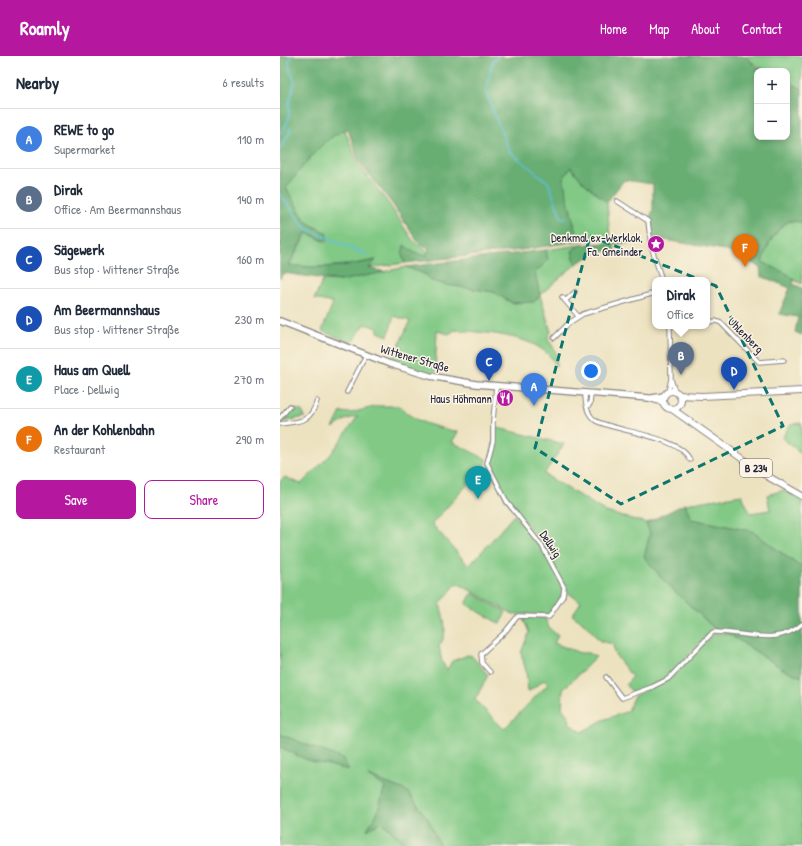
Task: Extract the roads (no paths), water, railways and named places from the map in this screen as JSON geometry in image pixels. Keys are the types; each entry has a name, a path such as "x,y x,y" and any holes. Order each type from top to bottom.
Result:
{"main road":[{"name":"Wittener Straße","path":"280,321 366,355 430,376 496,386 649,398 665,397"},
{"path":"702,396 672,408 666,407 665,397 677,394 702,396 802,390"},
{"path":"677,394 679,404 686,418"},
{"name":"B 234","path":"672,408 767,476 802,496"}],"street":[{"path":"617,201 648,221 651,240 661,277"},
{"path":"565,301 575,292"},
{"path":"554,338 578,316 652,294"},
{"path":"562,297 578,316"},
{"name":"Uhlenberg","path":"710,322 719,322 759,362 784,360"},
{"path":"665,397 671,379 670,329"},
{"name":"Wittener Straße","path":"346,392 366,355"},
{"path":"671,379 677,394"},
{"name":"Dellwig","path":"490,672 481,660 481,654 504,633 518,616 549,617 561,600 564,592 562,583 545,550 507,502 487,463 494,441 493,416 496,386"},
{"path":"588,393 587,407 590,417 596,421 658,438 686,453 690,460"},
{"path":"280,424 309,418 317,400"},
{"path":"280,418 290,406"},
{"path":"606,677 622,698 652,687 668,679 713,632 769,636 786,634 802,624"}],"waterway":[{"path":"280,133 283,131 289,118 289,104 295,81 290,71 289,62 291,56"},
{"path":"498,56 492,63 486,91 510,152 548,182 561,217 566,218"},
{"path":"280,149 290,132 290,127"},
{"path":"280,194 305,228 367,255"}],"place":[{"name":"Denkmal ex-Werklok, Fa. Gmeinder","path":"656,244"},
{"name":"An der Kohlenbahn","path":"745,267"},
{"name":"Dirak","path":"681,375"},
{"name":"Sägewerk","path":"489,381"},
{"name":"Am Beermannshaus","path":"734,390"},
{"name":"Haus Höhmann","path":"505,398"},
{"name":"REWE to go","path":"534,406"},
{"name":"Haus am Quell","path":"478,499"}]}
